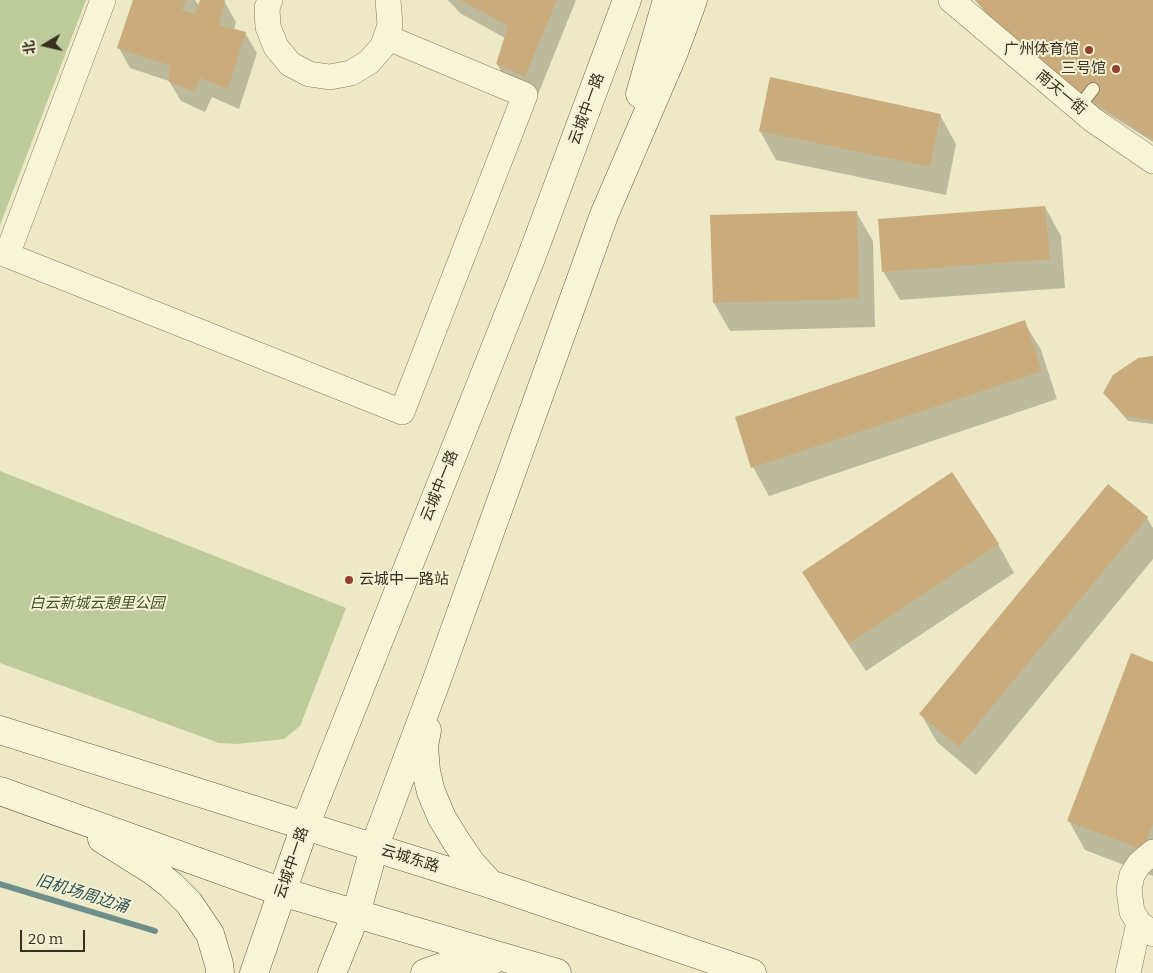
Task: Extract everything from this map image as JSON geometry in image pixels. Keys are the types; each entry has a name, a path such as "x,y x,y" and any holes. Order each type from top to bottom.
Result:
{"main road":[{"name":"云城中一路","path":"254,973 305,826 531,258 627,0"},
{"path":"332,973 356,914 374,848 436,682 604,215 667,0"},
{"path":"604,215 674,52 693,0"},
{"path":"436,682 424,746 426,771 431,792 442,818 456,841 471,864 490,884"},
{"name":"云城东路","path":"0,721 67,751"},
{"name":"云城东路","path":"0,730 490,884 752,973"},
{"path":"0,790 282,892 557,973"},
{"path":"0,798 53,809 153,871 171,885 210,934 220,973"},
{"path":"425,973 448,965 478,959 517,961"}],"street":[{"path":"103,0 8,255 402,412 525,94 386,37"},
{"path":"270,0 267,8 268,27 276,47 290,64 308,74 330,77 351,73 369,62 383,46 390,25 388,0"},
{"name":"南天一街","path":"951,0 1086,99 1093,120 1153,160"},
{"path":"1128,973 1146,928 1132,912 1129,890 1132,875 1139,864 1153,852"}],"green space":[{"path":"0,0 86,0 0,225"},
{"name":"白云新城云憩里公园","path":"0,471 346,608 300,726 284,739 237,744 219,743 0,663"}],"building":[{"path":"133,0 186,0 182,10 195,14 200,0 225,0 219,25 246,32 228,89 200,78 194,92 168,81 171,66 117,48"},
{"path":"460,0 557,0 525,77 496,64 508,26"},
{"name":"三号馆","path":"975,0 1153,0 1153,140 1061,82 991,18"},
{"path":"770,77 941,114 930,167 759,131"},
{"path":"1045,206 1050,259 882,272 878,219"},
{"path":"857,211 859,299 713,303 710,215"},
{"path":"1025,320 1042,371 751,468 735,417"},
{"path":"1153,356 1153,420 1125,416 1103,393 1113,375 1138,358"},
{"path":"952,472 999,544 849,644 802,572"},
{"path":"1108,484 1148,517 959,747 919,714"},
{"path":"1131,653 1153,662 1153,824 1143,850 1067,821"}],"waterway":[{"name":"旧机场周边涌","path":"0,884 155,931"}],"place":[{"name":"广州体育馆","path":"1089,50"},
{"name":"三号馆","path":"1116,69"},
{"name":"云城中一路站","path":"349,580"}]}
